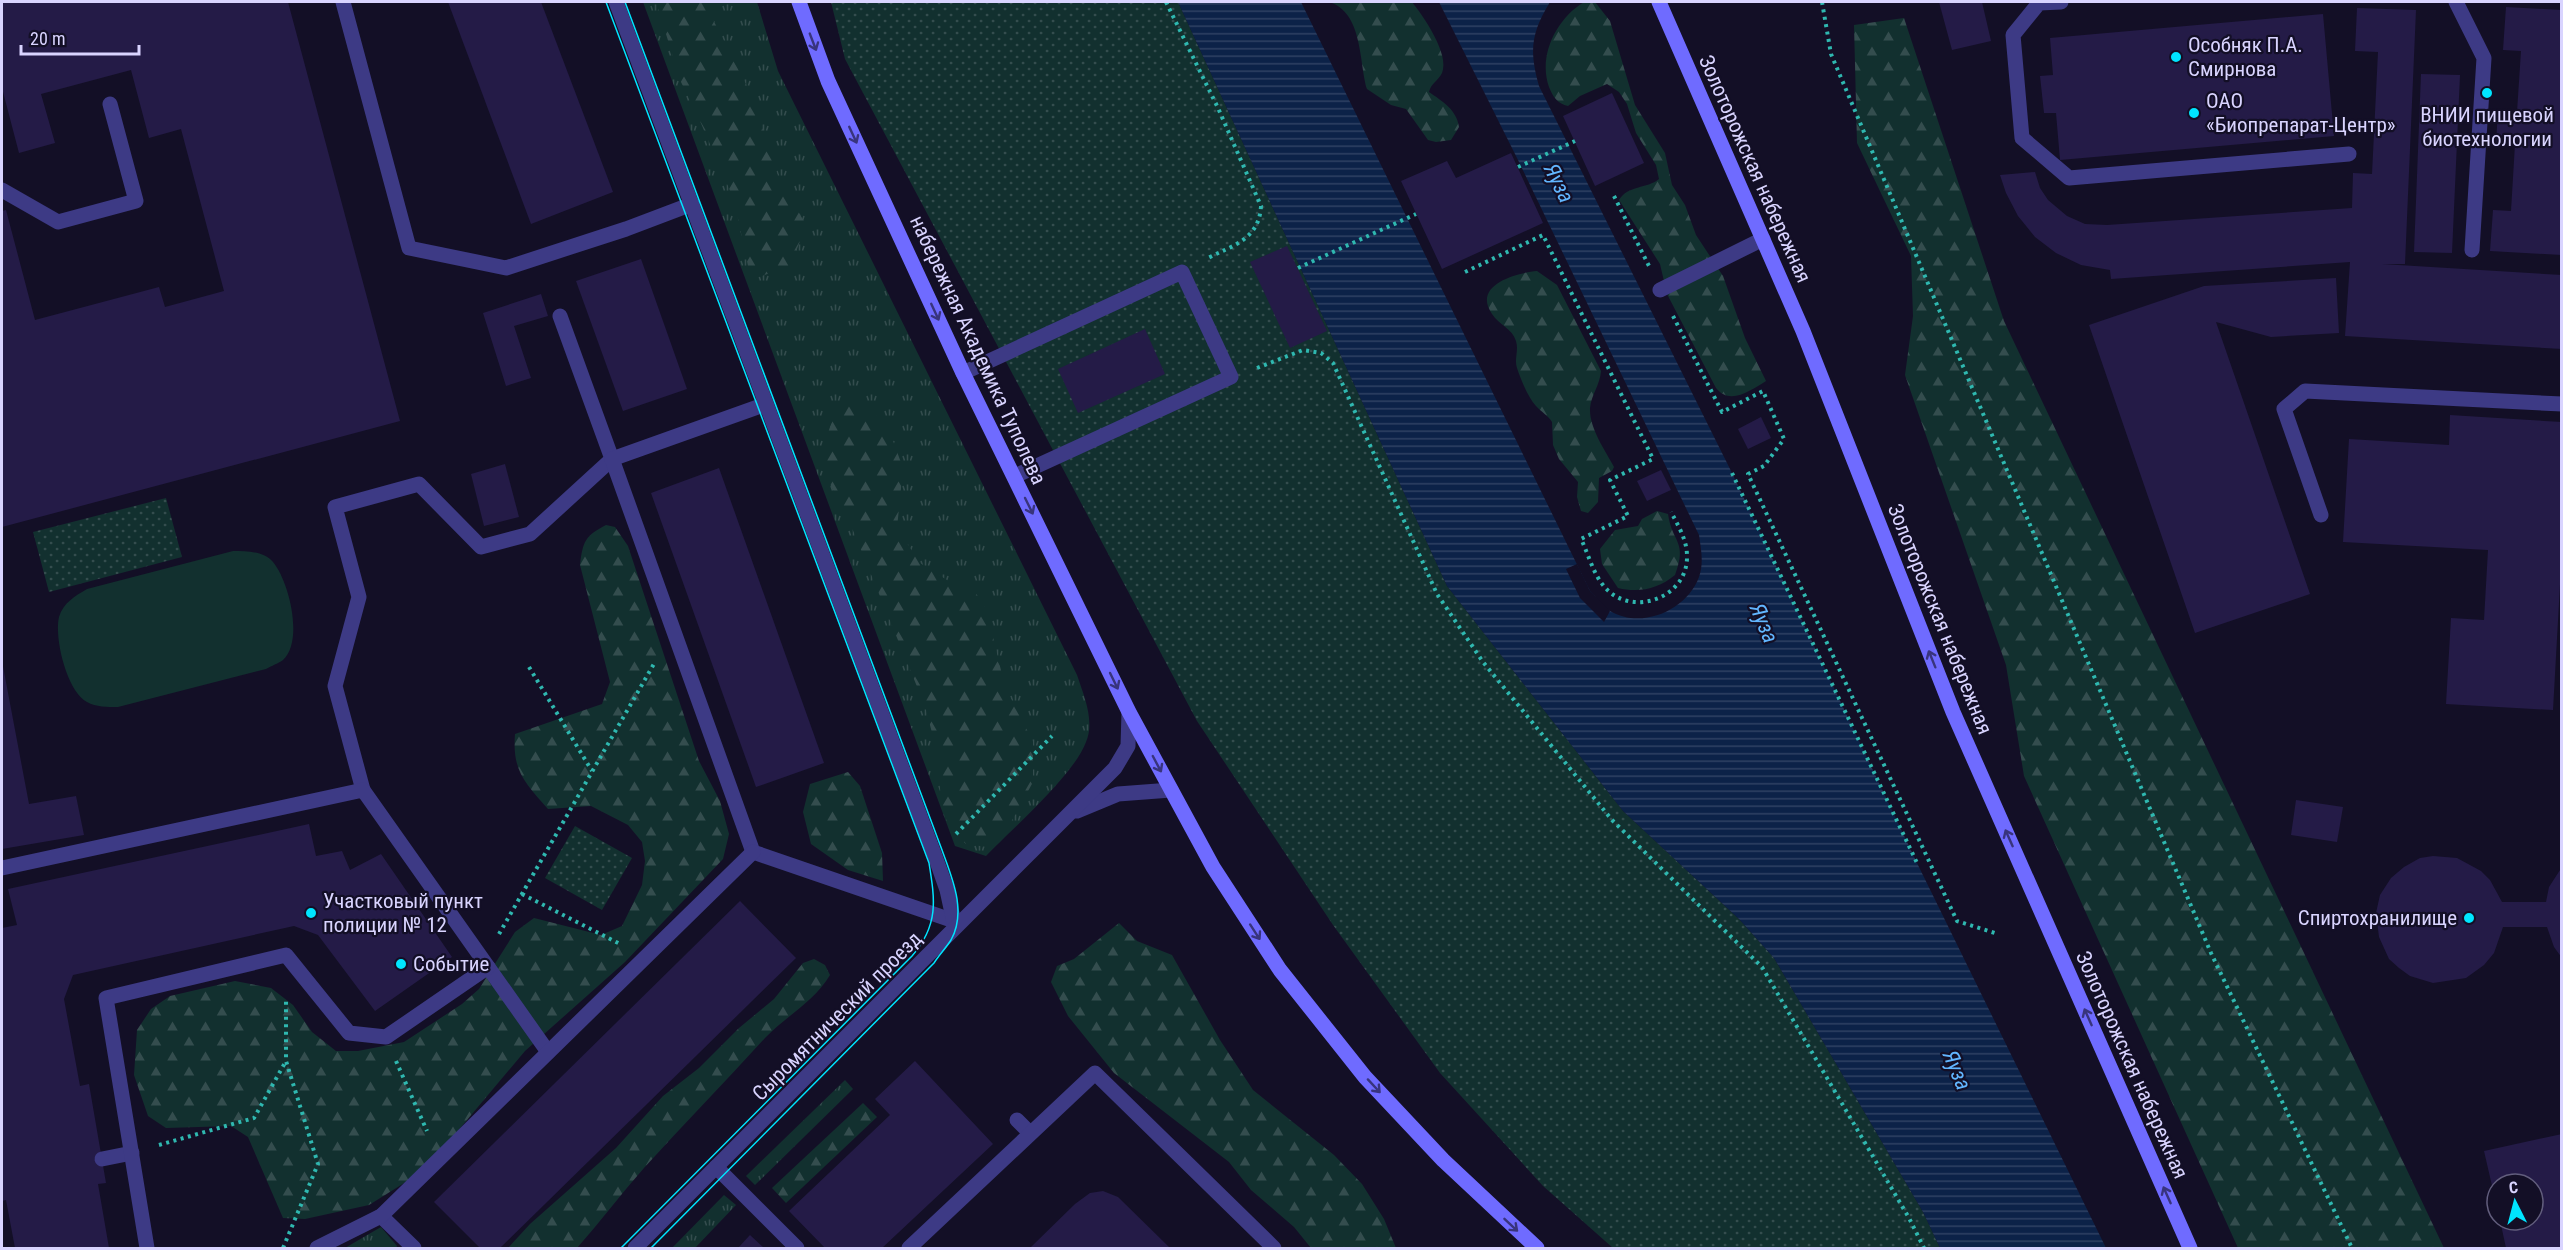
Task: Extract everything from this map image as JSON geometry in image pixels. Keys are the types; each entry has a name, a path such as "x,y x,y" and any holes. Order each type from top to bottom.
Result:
{"main road":[{"name":"набережная Академика Туполева","path":"799,2 828,81 963,373 1129,712 1213,867 1280,970 1365,1077 1443,1160 1537,1248"},
{"name":"Золоторожская набережная","path":"1659,2 1803,331 1953,712 2190,1248"}],"street":[{"path":"343,2 409,248 506,268 626,229 692,204"},
{"path":"616,2 935,856 947,890 955,924"},
{"path":"2061,2 2039,3 2013,35 2022,138 2069,178 2349,154"},
{"path":"2456,2 2484,58 2472,250"},
{"path":"2,190 58,222 135,201 110,104"},
{"path":"1660,290 1763,239"},
{"path":"963,373 1182,272 1231,377 1015,477"},
{"path":"560,316 753,852"},
{"path":"2321,515 2284,409 2305,391 2562,404"},
{"path":"548,1052 363,790 335,686 359,597 335,507 419,484 481,547 530,534 612,459 766,404"},
{"name":"Сыромятнический проезд","path":"635,1248 955,924 1115,768 1128,746 1129,712"},
{"path":"2,868 363,790"},
{"name":"Сыромятнический проезд","path":"1069,815 1118,794 1171,790"},
{"path":"753,852 955,924"},
{"path":"317,1248 381,1216 753,852"},
{"path":"147,1248 106,998 286,955 349,1033 386,1037 486,964"},
{"path":"909,1248 1095,1073 1274,1248"},
{"path":"1017,1120 1030,1133"},
{"path":"102,1159 132,1153"},
{"path":"716,1167 797,1248"},
{"path":"381,1216 414,1248"}],"path":[{"path":"1166,2 1218,108 1261,206 1260,222 1249,237 1182,272"},
{"path":"1822,2 1831,54 2211,953 2352,1248"},
{"path":"1518,167 1575,141"},
{"path":"1614,196 1722,412 1763,391 1784,440 1764,466 1748,474 1957,921 1998,934"},
{"path":"1298,268 1416,214"},
{"path":"1465,272 1543,235 1653,459 1610,480 1628,516 1581,538 1603,585 1618,599 1638,604 1653,601 1672,591 1680,581 1686,567 1687,555 1684,540 1671,512"},
{"path":"1231,377 1303,350 1321,353 1333,363 1437,594 1483,662 1612,820 1762,967 1909,1218 1924,1248"},
{"path":"1732,473 1917,863"},
{"path":"486,964 522,894 674,631"},
{"path":"529,667 593,772"},
{"path":"935,856 1052,736"},
{"path":"522,894 645,957"},
{"path":"283,1248 318,1164 286,1061 286,955"},
{"path":"396,1059 432,1142"},
{"path":"132,1153 254,1118 286,1061"}],"green space":[{"path":"643,2 757,2 778,71 1077,675 1089,717 1086,742 1069,770 1056,785 986,856 955,846"},
{"path":"656,2 704,2 751,94 778,176 806,225 791,265 751,280 734,200 681,82"},
{"path":"831,2 1178,2 1447,586 1623,811 1739,919 1774,958 1923,1212 1940,1248 1613,1248 1543,1186 1440,1073 1333,925 1197,721 845,59"},
{"path":"1329,2 1412,2 1434,36 1442,56 1442,73 1429,92 1448,106 1458,121 1459,127 1451,140 1436,142 1428,140 1406,109 1391,105 1367,89 1354,27 1340,8"},
{"path":"1584,2 1595,2 1610,21 1635,105 1665,153 1672,185 1685,205 1696,235 1723,276 1745,338 1766,381 1741,395 1728,396 1716,388 1667,294 1660,264 1619,200 1632,189 1659,179 1656,165 1636,133 1627,104 1619,92 1607,84 1580,96 1568,106 1556,100 1549,87 1546,63 1552,39 1565,18"},
{"path":"1904,18 2004,321 2444,1248 2238,1248 2024,776 2006,665 1905,375 1913,316 1911,256 1857,143 1854,25"},
{"path":"1537,271 1557,285 1601,371 1591,403 1590,416 1598,439 1614,467 1612,471 1599,478 1598,502 1588,513 1581,511 1577,497 1578,482 1559,459 1553,445 1552,422 1533,402 1523,383 1516,365 1517,344 1514,337 1495,318 1487,304 1488,295 1499,282 1518,274"},
{"path":"838,403 875,414 889,430 903,468 897,528 920,563 955,585 975,592 986,608 1005,687 1033,742 1033,782 1004,835 987,847 966,844 950,829 942,809 936,748 925,706 852,528 824,472 822,451"},
{"path":"166,498 182,557 49,592 33,532"},
{"path":"1657,511 1668,514 1680,548 1679,564 1675,575 1662,584 1648,589 1618,588 1602,564 1600,549 1615,530 1638,526 1642,519"},
{"path":"606,525 615,527 628,546 699,761 720,801 729,834 723,859 625,962 525,1051 425,1170 369,1205 305,1219 283,1218 248,1137 231,1126 166,1128 148,1116 134,1075 137,1030 151,1009 170,996 235,981 271,988 293,1005 312,1032 336,1051 358,1051 404,1042 462,1004 479,989 515,932 534,918 601,935 622,926 642,885 645,861 642,842 628,825 591,806 548,809 522,776 515,747 515,734 602,704 610,682 580,565 586,540"},
{"path":"233,551 255,552 265,556 279,571 289,596 293,626 293,639 283,660 266,669 118,707 94,705 80,696 68,676 58,638 59,617 70,600 87,589"},
{"path":"848,772 860,786 882,853 883,881 848,870 811,844 803,812 810,784"},
{"path":"575,826 632,858 602,910 545,878"},
{"path":"1119,923 1137,941 1172,955 1220,1040 1253,1090 1334,1155 1362,1184 1384,1219 1396,1248 1311,1248 1294,1227 1251,1190 1229,1162 1114,1073 1068,1016 1051,982 1057,966 1074,959"},
{"path":"814,959 825,965 830,975 823,985 765,1038 644,1168 577,1248 508,1248 530,1224 616,1148 663,1096 699,1068 739,1028 774,999 803,963"},
{"path":"845,1080 853,1089 755,1185 746,1176"},
{"path":"863,1103 877,1117 786,1203 772,1188"},
{"path":"724,1195 736,1205 695,1248 672,1248"},
{"path":"381,1227 397,1246 396,1248 345,1248"}],"water":[{"name":"Яуза","path":"1178,2 1301,2 1590,591 1610,611 1636,618 1649,617 1674,607 1693,589 1701,566 1699,535 1439,2 1550,2 1539,23 1534,42 1534,62 1539,86 1732,473 1917,863 2106,1248 1940,1248 1923,1212 1774,958 1739,919 1623,811 1447,586"}],"pier":[{"path":"1577,564 1590,591 1610,611 1604,622 1580,598 1566,569"}],"building":[{"path":"2,2 288,2 400,421 2,527 2,211 6,210 35,320 159,287 165,307 224,291 181,129 149,138 131,70 41,94 55,143 19,153 2,88"},
{"path":"448,2 541,2 613,192 531,224"},
{"path":"1939,2 1982,2 1991,41 1952,50"},
{"path":"2506,7 2562,10 2562,255 2490,251 2493,210 2511,211 2515,144 2496,143 2498,111 2517,112 2521,51 2503,50"},
{"path":"2357,8 2416,10 2405,264 2382,264 2562,275 2562,349 2345,336 2350,262 2111,279 2110,270 2081,265 2056,253 2035,237 2018,216 2000,175 2035,172 2040,188 2048,200 2067,216 2085,224 2107,225 2352,208 2353,173 2372,174 2378,52 2355,51"},
{"path":"2323,14 2334,136 2060,160 2056,113 2044,113 2040,76 2053,75 2050,38"},
{"path":"2421,74 2460,75 2452,253 2414,252"},
{"path":"1612,93 1644,163 1595,186 1563,116"},
{"path":"1511,153 1543,223 1442,269 1401,181 1447,161 1456,178"},
{"path":"1287,246 1327,331 1290,348 1250,262"},
{"path":"641,259 687,389 623,411 576,281"},
{"path":"2336,278 2339,333 2271,337 2216,322 2310,594 2195,633 2089,325 2204,286"},
{"path":"541,294 548,316 514,326 531,378 506,386 483,313"},
{"path":"1145,329 1165,374 1078,413 1058,369"},
{"path":"2450,415 2562,422 2562,549 2553,710 2446,704 2451,618 2484,620 2488,550 2343,542 2349,439 2449,445"},
{"path":"1761,417 1771,438 1748,449 1738,429"},
{"path":"505,464 519,517 484,526 471,474"},
{"path":"719,468 824,763 756,787 651,493"},
{"path":"1661,470 1671,490 1647,501 1637,481"},
{"path":"2,661 29,804 76,796 84,835 2,849"},
{"path":"2296,800 2343,807 2337,842 2291,835"},
{"path":"309,824 316,856 342,851 350,870 381,854 452,957 375,1011 318,935 294,926 73,975 64,999 80,1086 89,1084 106,1183 98,1184 109,1248 15,1248 6,1200 2,1201 2,928 17,925 8,889"},
{"name":"Спиртохранилище","path":"2433,856 2457,858 2481,871 2490,880 2502,902 2546,902 2549,887 2562,867 2562,958 2554,947 2547,927 2503,927 2494,953 2484,965 2466,978 2433,983 2410,976 2399,968 2389,959 2379,937 2376,913 2380,895 2391,878 2404,867 2420,858"},
{"path":"740,901 796,958 500,1248 480,1248 434,1202"},
{"path":"915,1061 993,1144 882,1248 825,1248 789,1211 890,1115 875,1099"},
{"path":"2562,1134 2562,1248 2506,1248 2503,1232 2545,1232 2545,1172 2489,1172 2484,1151"},
{"path":"1103,1191 1118,1197 1170,1248 1030,1248 1075,1204 1090,1193"},
{"path":"750,1235 764,1248 738,1248"}],"tram line":[{"path":"606,2 929,863 933,889 931,923 921,945 912,956 621,1248"},
{"path":"625,2 942,850 958,906 956,929 934,963 651,1248"}],"place":[{"name":"Особняк П.А. Смирнова","path":"2176,57"},
{"name":"ВНИИ пищевой биотехнологии","path":"2487,93"},
{"name":"ОАО «Биопрепарат-Центр»","path":"2194,113"},
{"name":"Участковый пункт полиции № 12","path":"311,913"},
{"name":"Спиртохранилище","path":"2469,918"},
{"name":"Событие","path":"401,964"}]}
